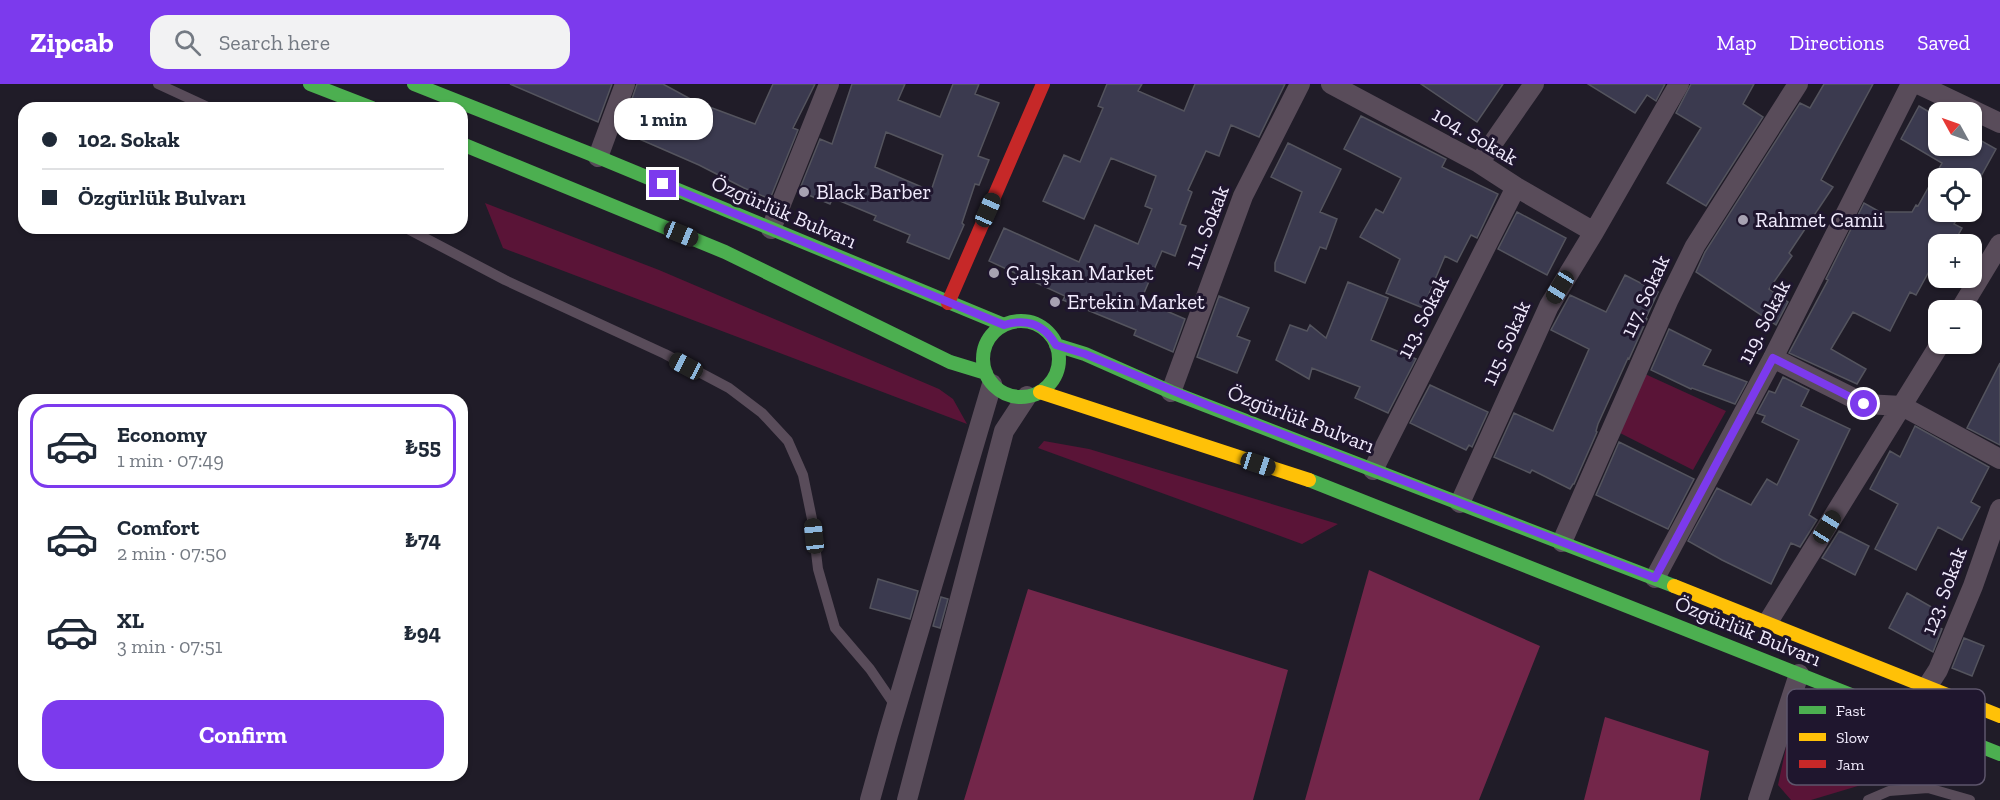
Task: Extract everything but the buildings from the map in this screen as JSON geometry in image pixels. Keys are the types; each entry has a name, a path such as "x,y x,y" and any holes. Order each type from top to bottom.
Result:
{"main road":[{"path":"310,84 356,102"},
{"name":"Özgürlük Bulvarı","path":"414,84 429,87 465,102"},
{"path":"948,303 1043,84"},
{"name":"Özgürlük Bulvarı","path":"468,103 1004,325"},
{"path":"468,146 725,252 950,362 989,378 1008,395 1034,394 1048,385 1055,376 1058,366 1056,345 1050,334 1034,324 1016,321 1004,325 988,340 984,351 983,362 989,378"},
{"name":"Özgürlük Bulvarı","path":"1056,345 1085,354 1171,392 1768,622 1932,689"},
{"name":"Özgürlük Bulvarı","path":"1034,394 1323,485 1837,689"},
{"name":"Özgürlük Bulvarı","path":"1985,710 2000,716"},
{"name":"Özgürlük Bulvarı","path":"1985,748 2000,754"}],"street":[{"path":"598,157 624,84"},
{"path":"771,229 829,84"},
{"name":"111. Sokak","path":"1171,392 1243,196 1300,84"},
{"name":"104. Sokak","path":"1331,84 1479,163 1594,232"},
{"path":"1479,163 1534,84"},
{"name":"115. Sokak","path":"1461,503 1549,306 1679,84"},
{"name":"117. Sokak","path":"1562,542 1664,309 1695,246 1798,84"},
{"name":"119. Sokak","path":"1655,578 1773,358 1911,84"},
{"path":"1918,84 2000,123"},
{"name":"113. Sokak","path":"1373,470 1516,187"},
{"path":"1966,300 2000,244"},
{"path":"1768,622 1934,354"},
{"path":"1773,358 1864,404 1902,406 2000,459"},
{"path":"870,800 989,378"},
{"path":"907,800 1004,431 1034,394"},
{"name":"123. Sokak","path":"1927,687 1938,670 1973,586 2000,509"},
{"path":"1794,689 1799,674"},
{"path":"1759,799 1787,712"}],"lane":[{"path":"158,84 197,102"},
{"path":"417,234 505,280 665,354 729,388 762,413 788,441 803,475 812,519 818,569 835,628 870,669 896,707"},
{"path":"1868,800 1889,791 1928,788 1971,800"}],"shaded area":[{"path":"485,203 659,270 939,389 953,399 967,424 503,248"},
{"path":"1645,374 1726,411 1693,470 1620,433"},
{"path":"1044,441 1089,449 1338,524 1302,544 1038,448"},
{"path":"1369,570 1540,646 1479,800 1305,800"},
{"path":"1028,589 1288,670 1253,800 964,800"},
{"path":"1605,717 1709,751 1700,800 1584,800"},
{"path":"1787,743 1787,785 1861,785 1811,800 1791,800 1778,785"}],"traffic: fast":[{"path":"310,84 356,102"},
{"path":"414,84 459,102"},
{"path":"468,105 1004,325"},
{"path":"468,146 725,252 950,362 986,373"},
{"path":"1021,321 1035,324 1048,332 1056,345 1059,359 1056,373 1048,386 1035,394 1021,397 1007,394 994,386 986,373 983,359 986,345 994,332 1007,324 1021,321"},
{"path":"1056,345 1085,354 1171,392 1674,586"},
{"path":"1309,480 1836,689"},
{"path":"1985,748 2000,754"}],"traffic: slow":[{"path":"1040,392 1309,480"},
{"path":"1674,586 1932,689"},
{"path":"1985,710 2000,716"}],"traffic: jam":[{"path":"948,303 1043,84"}],"place":[{"name":"Black Barber","path":"804,192"},
{"name":"Rahmet Camii","path":"1743,220"},
{"name":"Çalışkan Market","path":"994,273"},
{"name":"Ertekin Market","path":"1055,302"}],"route":[{"path":"663,184 1004,325 1016,321 1040,326 1050,334 1056,345 1085,354 1171,392 1655,578 1773,358 1864,404"}]}
